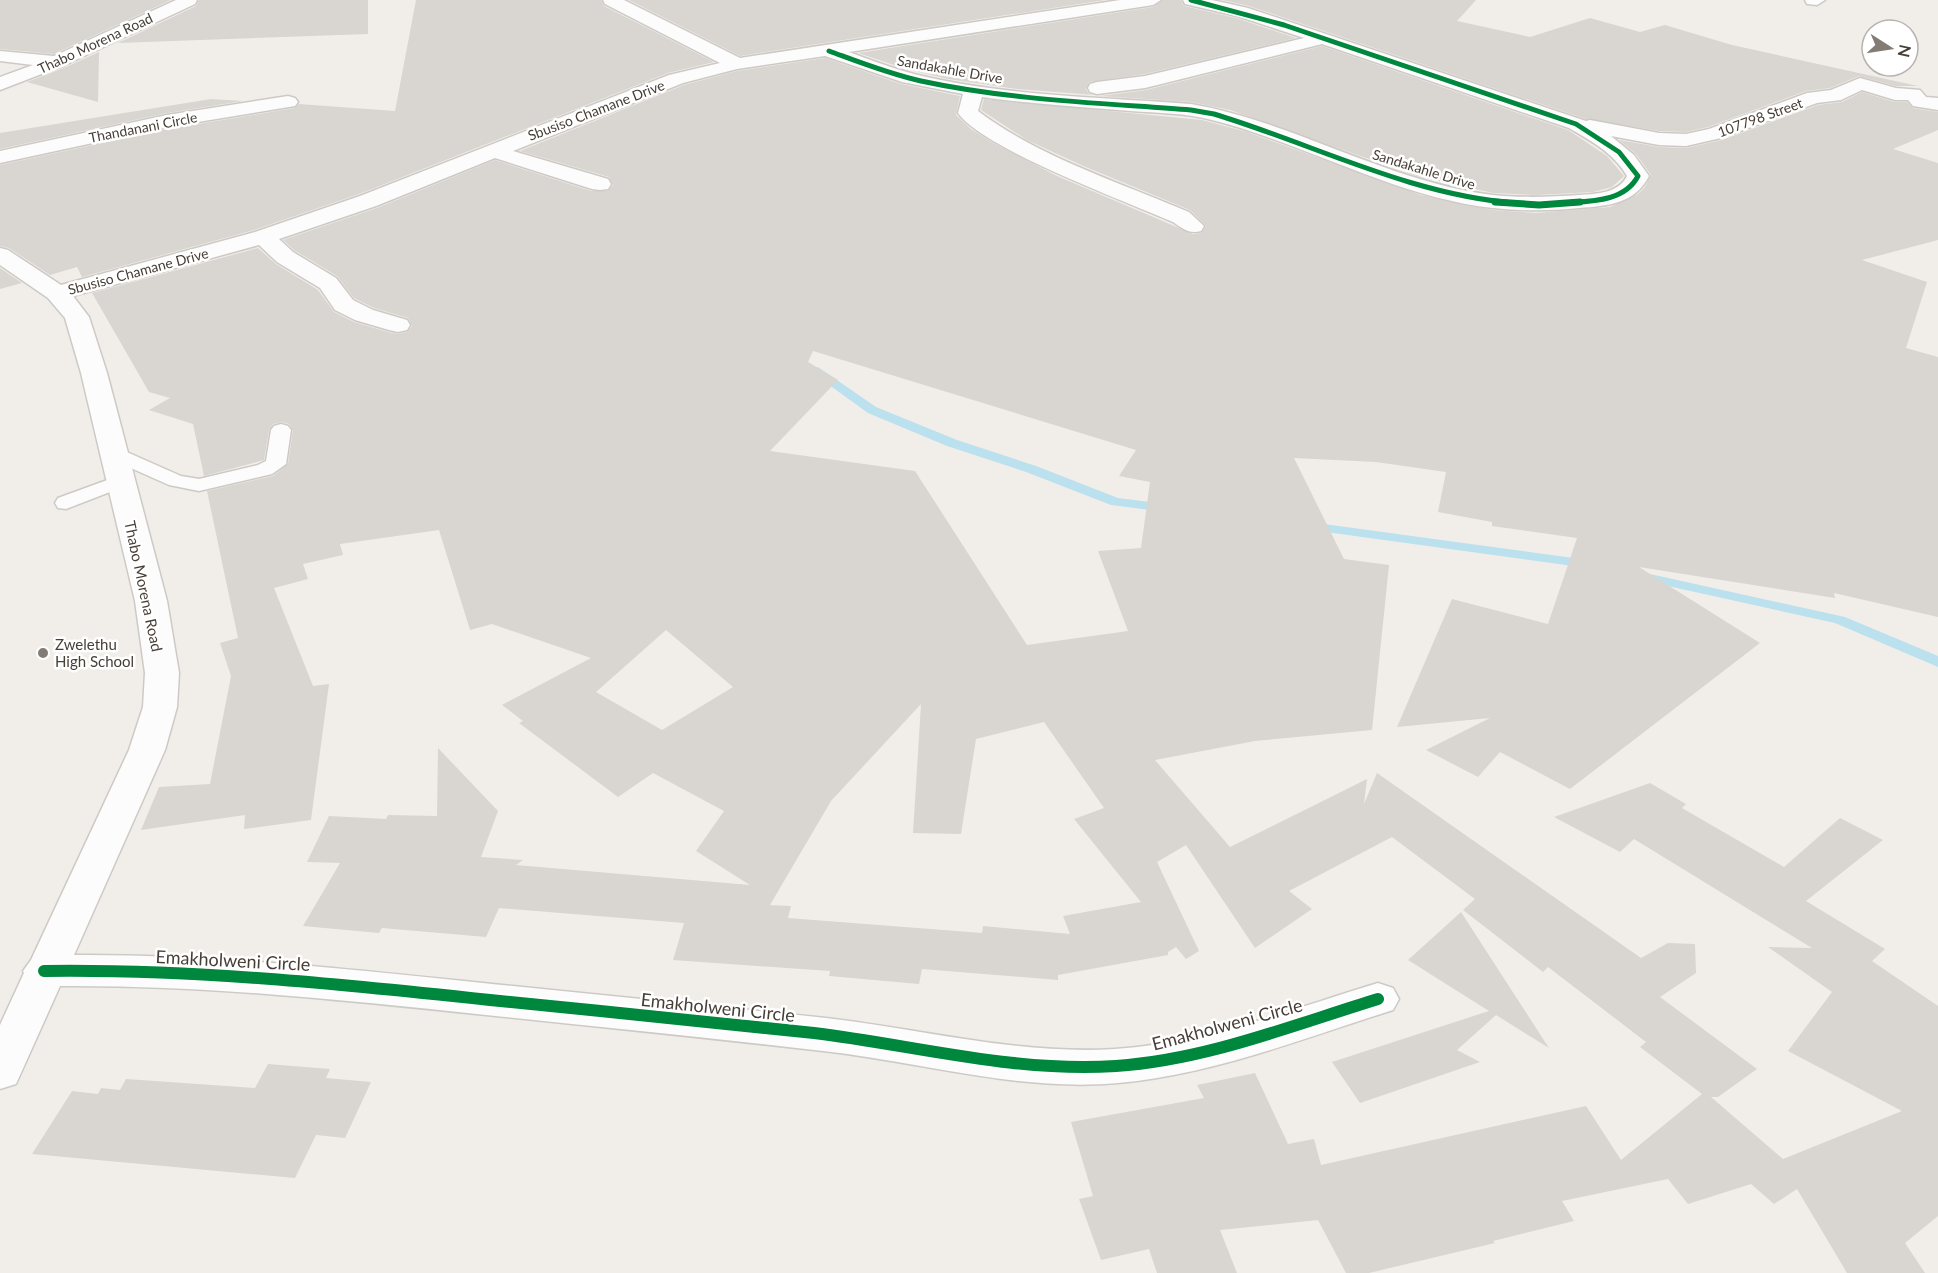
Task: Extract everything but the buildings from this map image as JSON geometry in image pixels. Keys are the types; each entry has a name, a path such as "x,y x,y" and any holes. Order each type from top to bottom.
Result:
{"street":[{"name":"Thabo Morena Road","path":"0,84 59,61 189,0"},
{"path":"610,0 737,64"},
{"name":"Sbusiso Chamane Drive","path":"57,293 263,237 368,201 676,79 737,64 1153,0"},
{"name":"Sandakahle Drive","path":"829,51 897,75 974,90 1172,108 1232,119 1426,186 1482,200 1526,206 1568,205 1606,198 1631,188 1638,176 1632,164 1612,146 1576,124 1324,38 1242,12 1191,0"},
{"path":"1057,98 1098,88 1138,82 1324,38"},
{"path":"0,56 59,61"},
{"path":"1138,82 1172,108"},
{"name":"107798 Street","path":"1576,124 1659,139 1686,140 1714,134 1814,97 1834,96 1860,84 1880,91 1913,94 1920,102 1938,104"},
{"path":"974,90 968,113 990,130 1089,179 1181,217 1193,226"},
{"name":"Thandanani Circle","path":"0,157 167,121 288,102"},
{"path":"493,151 600,184"},
{"path":"263,237 285,257 328,283 344,305 364,315 398,325"},
{"name":"Thabo Morena Road","path":"0,255 57,293 77,317 94,373 151,601 162,673 160,707 147,750 44,971 0,1072"},
{"name":"Emakholweni Circle","path":"44,971 86,970 318,981 848,1037 1021,1066 1083,1069 1147,1063 1209,1050 1378,999"}],"lane":[{"path":"66,503 117,467 199,485 265,471 276,465 281,430"}],"waterway":[{"path":"818,371 872,410 952,443 1031,469 1116,502 1166,508"},
{"path":"1309,526 1588,564"},
{"path":"1641,576 1840,620 1938,662"}],"cycle path":[{"path":"829,51 897,75 954,87 1021,96 1191,110 1214,114 1260,128 1398,178 1444,192 1491,201 1539,205 1587,201 1616,196 1632,187 1638,176 1627,159 1619,152 1576,124 1284,25 1191,0"},
{"path":"44,971 154,971 319,982 854,1038 1025,1065 1082,1068 1120,1066 1195,1053 1232,1044 1378,999"}],"place":[{"name":"Zwelethu High School","path":"43,653"}]}
